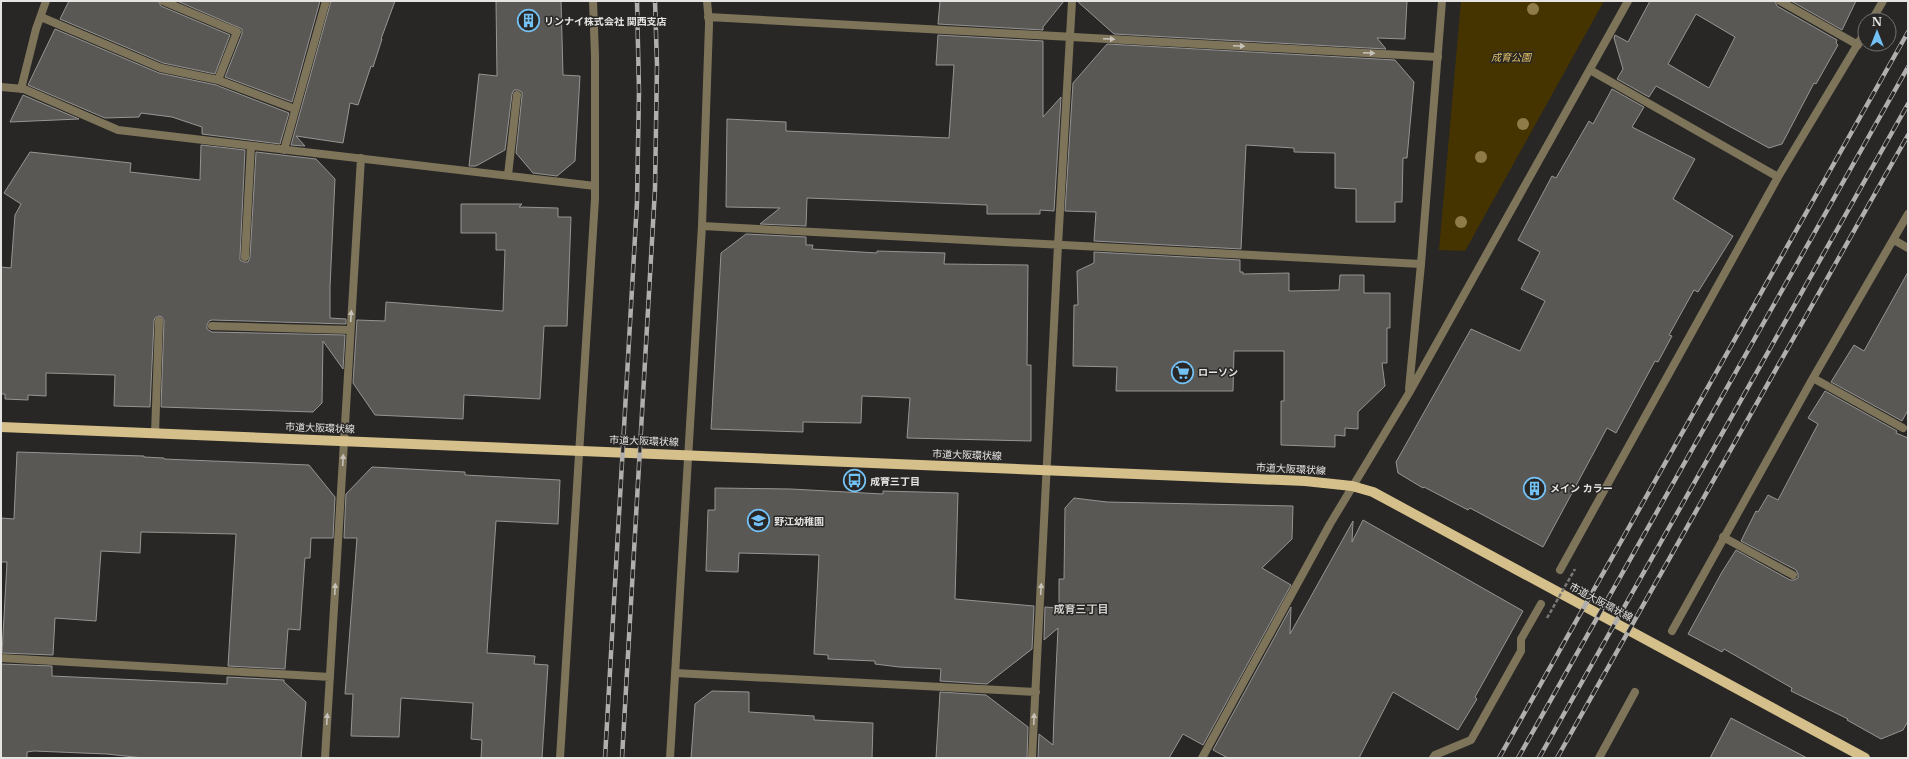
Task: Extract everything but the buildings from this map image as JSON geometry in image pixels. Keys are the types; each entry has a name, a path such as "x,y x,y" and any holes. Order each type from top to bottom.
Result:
{"main road":[{"name":"市道大阪環状線","path":"1,427 1304,480 1352,486 1373,492 1864,758"}],"street":[{"path":"21,88 40,17 46,1"},
{"path":"163,1 237,32 218,80"},
{"path":"284,150 326,1"},
{"path":"560,758 594,186 595,56 593,1"},
{"path":"670,758 702,226 709,21 707,1"},
{"path":"1032,758 1072,1"},
{"path":"1409,393 1442,1"},
{"path":"1202,758 1352,486 1409,393 1628,1"},
{"path":"1780,1 1857,44"},
{"path":"1877,12 1883,1"},
{"path":"40,17 161,68 218,80 295,109"},
{"path":"709,21 1070,37 1438,57"},
{"path":"1560,570 1778,177 1857,47"},
{"path":"1590,70 1778,177"},
{"path":"1,87 21,88 118,130 594,186"},
{"path":"508,175 517,95"},
{"path":"244,257 251,146"},
{"path":"325,758 361,158"},
{"path":"1672,631 1723,537 1908,214"},
{"path":"702,226 1421,264"},
{"path":"1894,240 1908,248"},
{"path":"155,434 159,321"},
{"path":"212,326 350,330"},
{"path":"1813,378 1903,428"},
{"path":"1723,537 1793,575"},
{"path":"1433,758 1435,755 1471,740 1521,651 1521,639 1541,604"},
{"path":"1,658 330,676"},
{"path":"675,673 1036,692"},
{"path":"1599,758 1635,692"}],"path":[{"path":"1547,618 1575,569"}],"green space":[{"name":"成育公園","path":"1461,1 1604,1 1465,251 1439,250"}],"railway":[{"path":"605,758 637,202 639,91 637,1"},
{"path":"622,758 655,189 657,65 655,1"},
{"path":"1499,758 1908,32"},
{"path":"1518,758 1908,67"},
{"path":"1539,758 1908,104"},
{"path":"1557,758 1908,135"}],"place":[{"name":"リンナイ株式会社 関西支店","path":"529,21"},
{"name":"ローソン","path":"1183,372"},
{"name":"成育三丁目","path":"854,481"},
{"name":"メイン カラー","path":"1534,488"},
{"name":"野江幼稚園","path":"759,521"}],"district":[{"name":"成育三丁目","path":"1081,609"}]}
